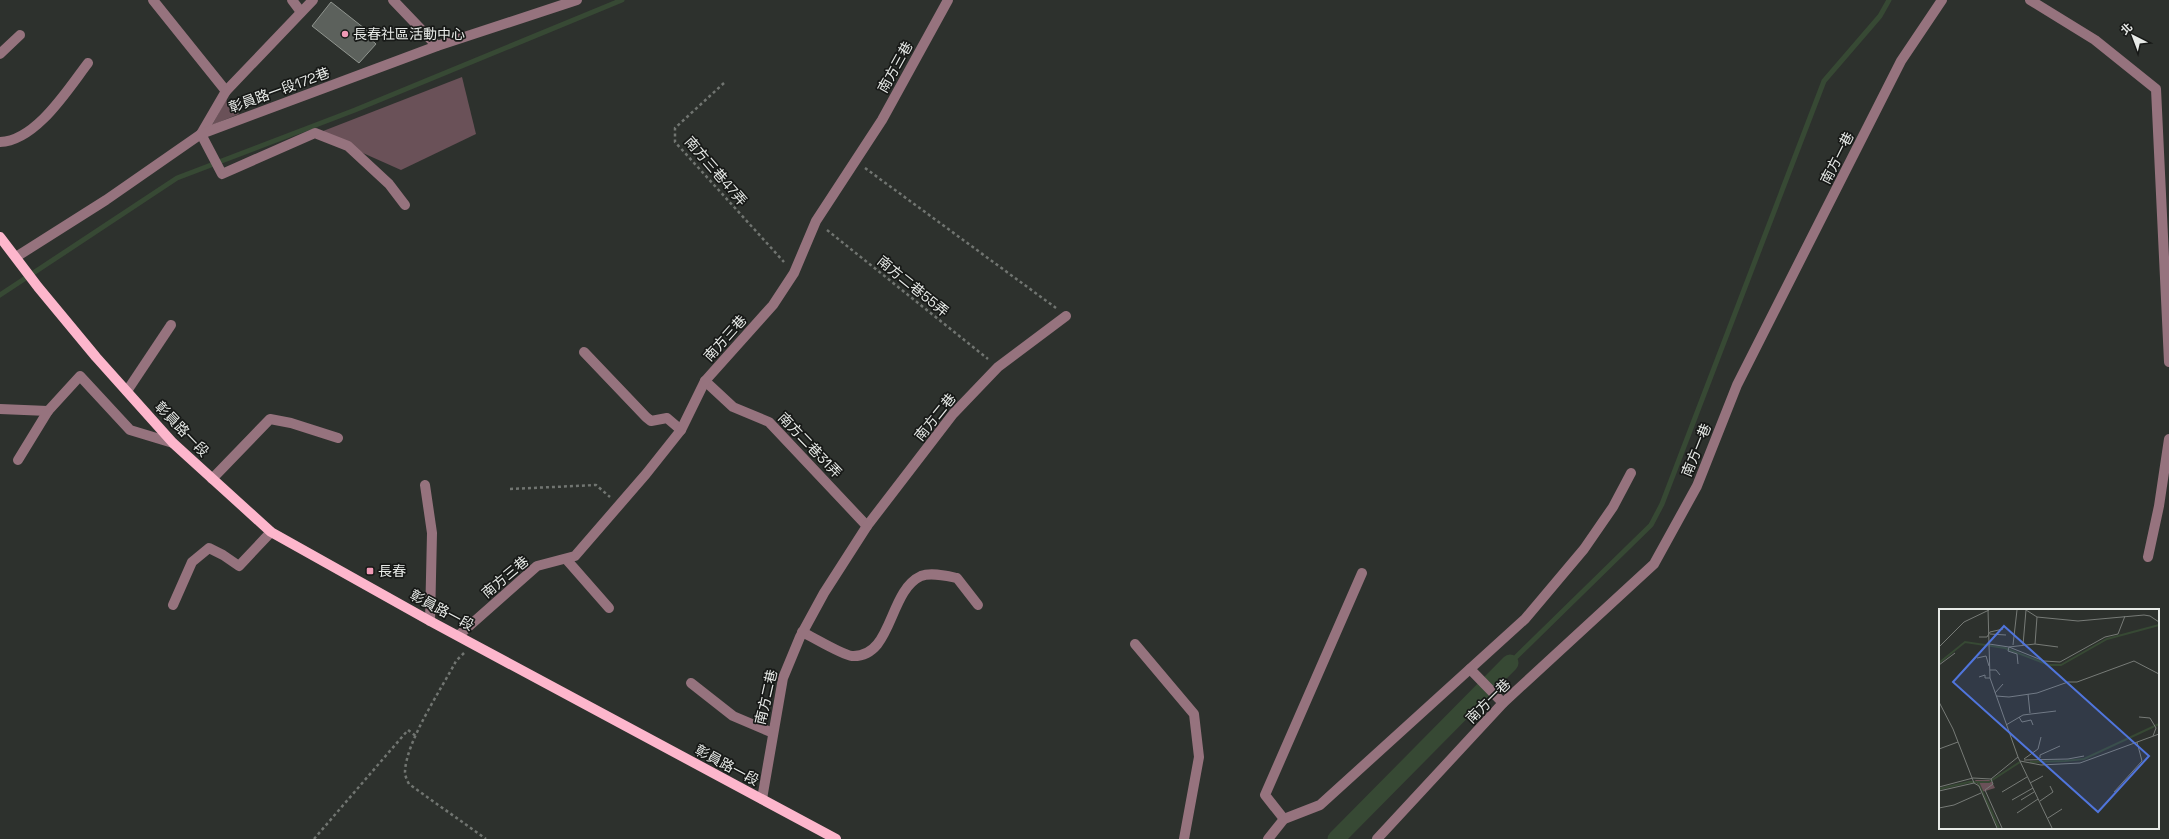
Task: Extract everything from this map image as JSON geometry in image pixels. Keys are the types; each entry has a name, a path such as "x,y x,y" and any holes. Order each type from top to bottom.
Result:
{"main road":[{"path":"0,237 16,257"},
{"name":"彰員路一段","path":"16,257 38,288 96,357 173,443 271,532 430,620 836,839"}],"lane":[{"path":"153,0 226,91"},
{"path":"292,0 301,12"},
{"path":"313,0 226,91 201,134 222,174 315,133 348,146 389,184 405,205"},
{"path":"393,0 438,46"},
{"name":"彰員路一段172巷","path":"16,257 106,200 201,134 438,46 577,0"},
{"name":"南方三巷","path":"459,635 537,566 575,556 681,430 705,381 773,305 794,273 816,221 882,120 948,0"},
{"name":"南方一巷","path":"1376,839 1504,703 1654,564 1697,486 1737,385 1901,61 1942,0"},
{"path":"2030,0 2095,40 2156,89 2169,362"},
{"path":"0,54 20,35"},
{"path":"0,142 10,142 44,120 88,63"},
{"name":"南方二巷","path":"762,800 772,733 783,678 802,632 867,526 953,414 998,367 1066,316"},
{"path":"127,391 171,325"},
{"path":"584,352 646,417 651,421 667,418 681,430"},
{"path":"18,460 48,411 80,376 130,430 173,443"},
{"name":"南方二巷31弄","path":"705,381 733,407 769,422 867,526"},
{"path":"0,409 48,411"},
{"path":"212,478 270,419 291,423 338,438"},
{"path":"2148,557 2159,506 2169,439"},
{"path":"1268,839 1284,819 1320,804 1525,619 1584,549 1613,508 1631,473"},
{"path":"425,485 432,533 430,620"},
{"path":"173,605 192,562 209,548 223,555 239,566 271,532"},
{"path":"566,558 609,608"},
{"path":"1284,819 1265,795 1362,573"},
{"path":"802,632 852,656 867,653 879,644 896,604 910,585 921,576 937,575 957,578 978,605"},
{"path":"1135,644 1194,714 1199,757 1184,839"},
{"path":"1470,669 1504,703"},
{"path":"691,683 733,716 772,733"}],"path":[{"name":"南方三巷47弄","path":"724,83 675,128 675,142 794,273"},
{"path":"855,162 1066,316"},
{"name":"南方二巷55弄","path":"816,221 998,367"},
{"path":"510,489 596,485 620,504"},
{"path":"474,643 456,661 416,736 408,756 405,774 409,784 486,839"},
{"path":"314,839 408,730 416,736"}],"shaded area":[{"path":"462,77 476,134 401,170 318,133"},
{"path":"226,100 239,114 212,125"}],"building":[{"name":"長春社區活動中心","path":"331,2 369,32 367,36 376,44 359,63 312,26"}],"waterway":[{"path":"0,295 177,178 355,110 622,0"},
{"path":"1510,663 1651,525 1662,504 1824,81 1880,16 1889,0"},
{"path":"1336,839 1510,663"}],"place":[{"name":"長春社區活動中心","path":"345,34"},
{"name":"長春","path":"370,571"}]}
